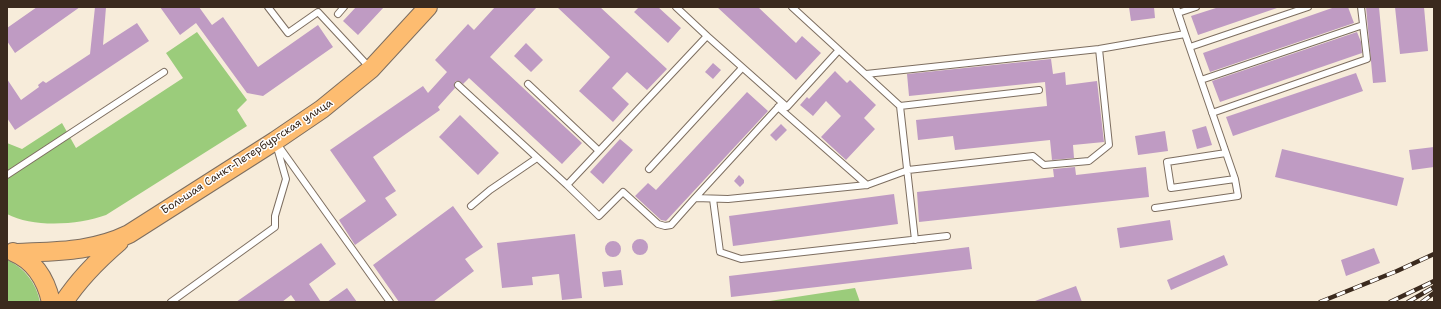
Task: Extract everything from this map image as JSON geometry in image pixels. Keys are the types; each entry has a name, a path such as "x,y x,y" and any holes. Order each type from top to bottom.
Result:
{"main road":[{"name":"Большая Санкт-Петербургская улица","path":"64,302 99,260 129,234 275,141 322,109 371,69 428,7"},
{"name":"Большая Санкт-Петербургская улица","path":"12,251 82,249 105,244 129,234"},
{"path":"12,251 27,260 36,268 44,279 51,302"}],"lane":[{"path":"268,7 288,33 318,12 371,69"},
{"path":"338,14 344,7"},
{"path":"676,7 867,185"},
{"path":"792,7 900,106 915,240"},
{"path":"798,13 803,7"},
{"path":"1155,208 1238,196 1235,179 1177,10 1196,7"},
{"path":"1190,47 1308,7"},
{"path":"1212,113 1367,59 1361,7"},
{"path":"1201,80 1363,25"},
{"path":"866,74 1098,49 1185,34"},
{"path":"567,185 707,36"},
{"path":"696,198 728,199 867,185 908,170 1033,156 1044,165 1089,161 1109,145 1098,49"},
{"path":"780,105 787,107 839,50"},
{"path":"649,169 742,68"},
{"path":"7,175 164,72"},
{"path":"528,84 599,151"},
{"path":"458,85 600,216 622,192 658,224 665,226 671,225 780,105"},
{"path":"900,106 1039,90"},
{"path":"171,302 275,227 275,216 286,179 275,141"},
{"path":"275,141 390,302"},
{"path":"1226,153 1167,162 1172,188 1235,179"},
{"path":"471,206 490,190 537,158"},
{"path":"713,199 720,252 741,259 947,236"}],"green space":[{"path":"197,32 247,100 237,110 247,126 106,215 83,221 56,224 30,221 7,214 7,143 22,149 62,123 76,148 183,78 166,53"},
{"path":"7,260 19,267 33,282 40,302 7,302"},
{"path":"855,288 860,302 763,302"}],"building":[{"path":"37,7 80,7 15,53 7,41 7,28"},
{"path":"95,7 106,7 103,45 137,23 149,41 15,130 7,118 7,79 21,100 39,87 38,85 43,81 46,83 90,54"},
{"path":"160,7 199,7 212,25 223,17 258,67 318,25 333,47 263,96 247,93 196,23 180,35"},
{"path":"356,7 384,7 358,35 343,21"},
{"path":"495,7 537,7 490,57 582,143 562,164 469,78 463,84 456,81 454,84 455,88 438,107 440,110 373,157 396,191 385,198 397,215 355,245 339,220 366,201 330,150 423,86 428,93 447,72 435,60 468,24 474,30"},
{"path":"557,7 600,7 667,69 647,90 627,72 612,88 629,104 613,122 579,91 610,57"},
{"path":"639,7 658,7 681,28 668,43 634,12"},
{"path":"717,7 758,7 796,43 802,36 821,53 796,80"},
{"path":"1129,7 1154,7 1155,18 1131,21"},
{"path":"1219,7 1277,8 1198,35 1191,16"},
{"path":"1335,7 1348,7 1354,23 1210,72 1203,53"},
{"path":"1366,7 1379,7 1386,82 1373,83"},
{"path":"1395,7 1424,7 1428,51 1400,54"},
{"path":"1357,32 1361,42 1362,53 1220,102 1212,81"},
{"path":"526,43 543,60 531,72 514,56"},
{"path":"1051,59 1053,74 1065,72 1066,85 1097,81 1104,142 1073,145 1074,158 1052,160 1050,140 955,150 953,136 918,140 916,120 1047,106 1045,82 909,96 907,74"},
{"path":"713,63 721,70 713,79 705,72"},
{"path":"835,71 847,83 850,80 876,105 864,118 875,129 846,160 821,137 841,116 826,101 813,116 800,105 807,97 809,99"},
{"path":"1356,73 1363,91 1233,136 1226,117"},
{"path":"747,92 768,111 666,221 661,220 635,196 648,183 656,190"},
{"path":"460,115 499,153 478,175 439,137"},
{"path":"781,124 787,130 776,141 770,135"},
{"path":"1206,126 1212,145 1197,149 1192,130"},
{"path":"1165,131 1168,151 1138,155 1135,136"},
{"path":"620,139 633,150 603,184 590,172"},
{"path":"1434,147 1434,167 1412,170 1409,150"},
{"path":"1282,149 1404,178 1397,206 1275,177"},
{"path":"1075,167 1076,175 1146,167 1149,197 919,222 917,192 1054,177 1053,169"},
{"path":"739,175 744,180 744,183 740,187 734,181"},
{"path":"894,194 898,224 733,246 729,216"},
{"path":"453,206 483,247 465,259 474,271 433,302 399,302 373,265"},
{"path":"1170,220 1173,240 1120,248 1117,228"},
{"path":"575,234 582,298 562,300 559,274 532,277 533,285 502,288 497,243"},
{"path":"637,239 643,239 648,244 646,253 643,255 637,255 632,250 632,244"},
{"path":"610,241 616,241 621,246 619,255 616,257 610,257 605,252 605,246"},
{"path":"321,243 336,264 309,284 321,302 296,302 291,295 282,302 236,302"},
{"path":"969,247 972,269 731,297 729,276"},
{"path":"1374,248 1380,263 1346,276 1341,260"},
{"path":"1224,255 1228,265 1171,290 1167,280"},
{"path":"621,270 623,285 604,287 602,272"},
{"path":"1076,286 1082,302 1035,302 1035,301"},
{"path":"347,288 357,302 327,302"}],"railway":[{"path":"1320,302 1397,271 1434,254"},
{"path":"1390,302 1434,281"},
{"path":"1408,302 1434,287"},
{"path":"1422,302 1434,293"}]}
